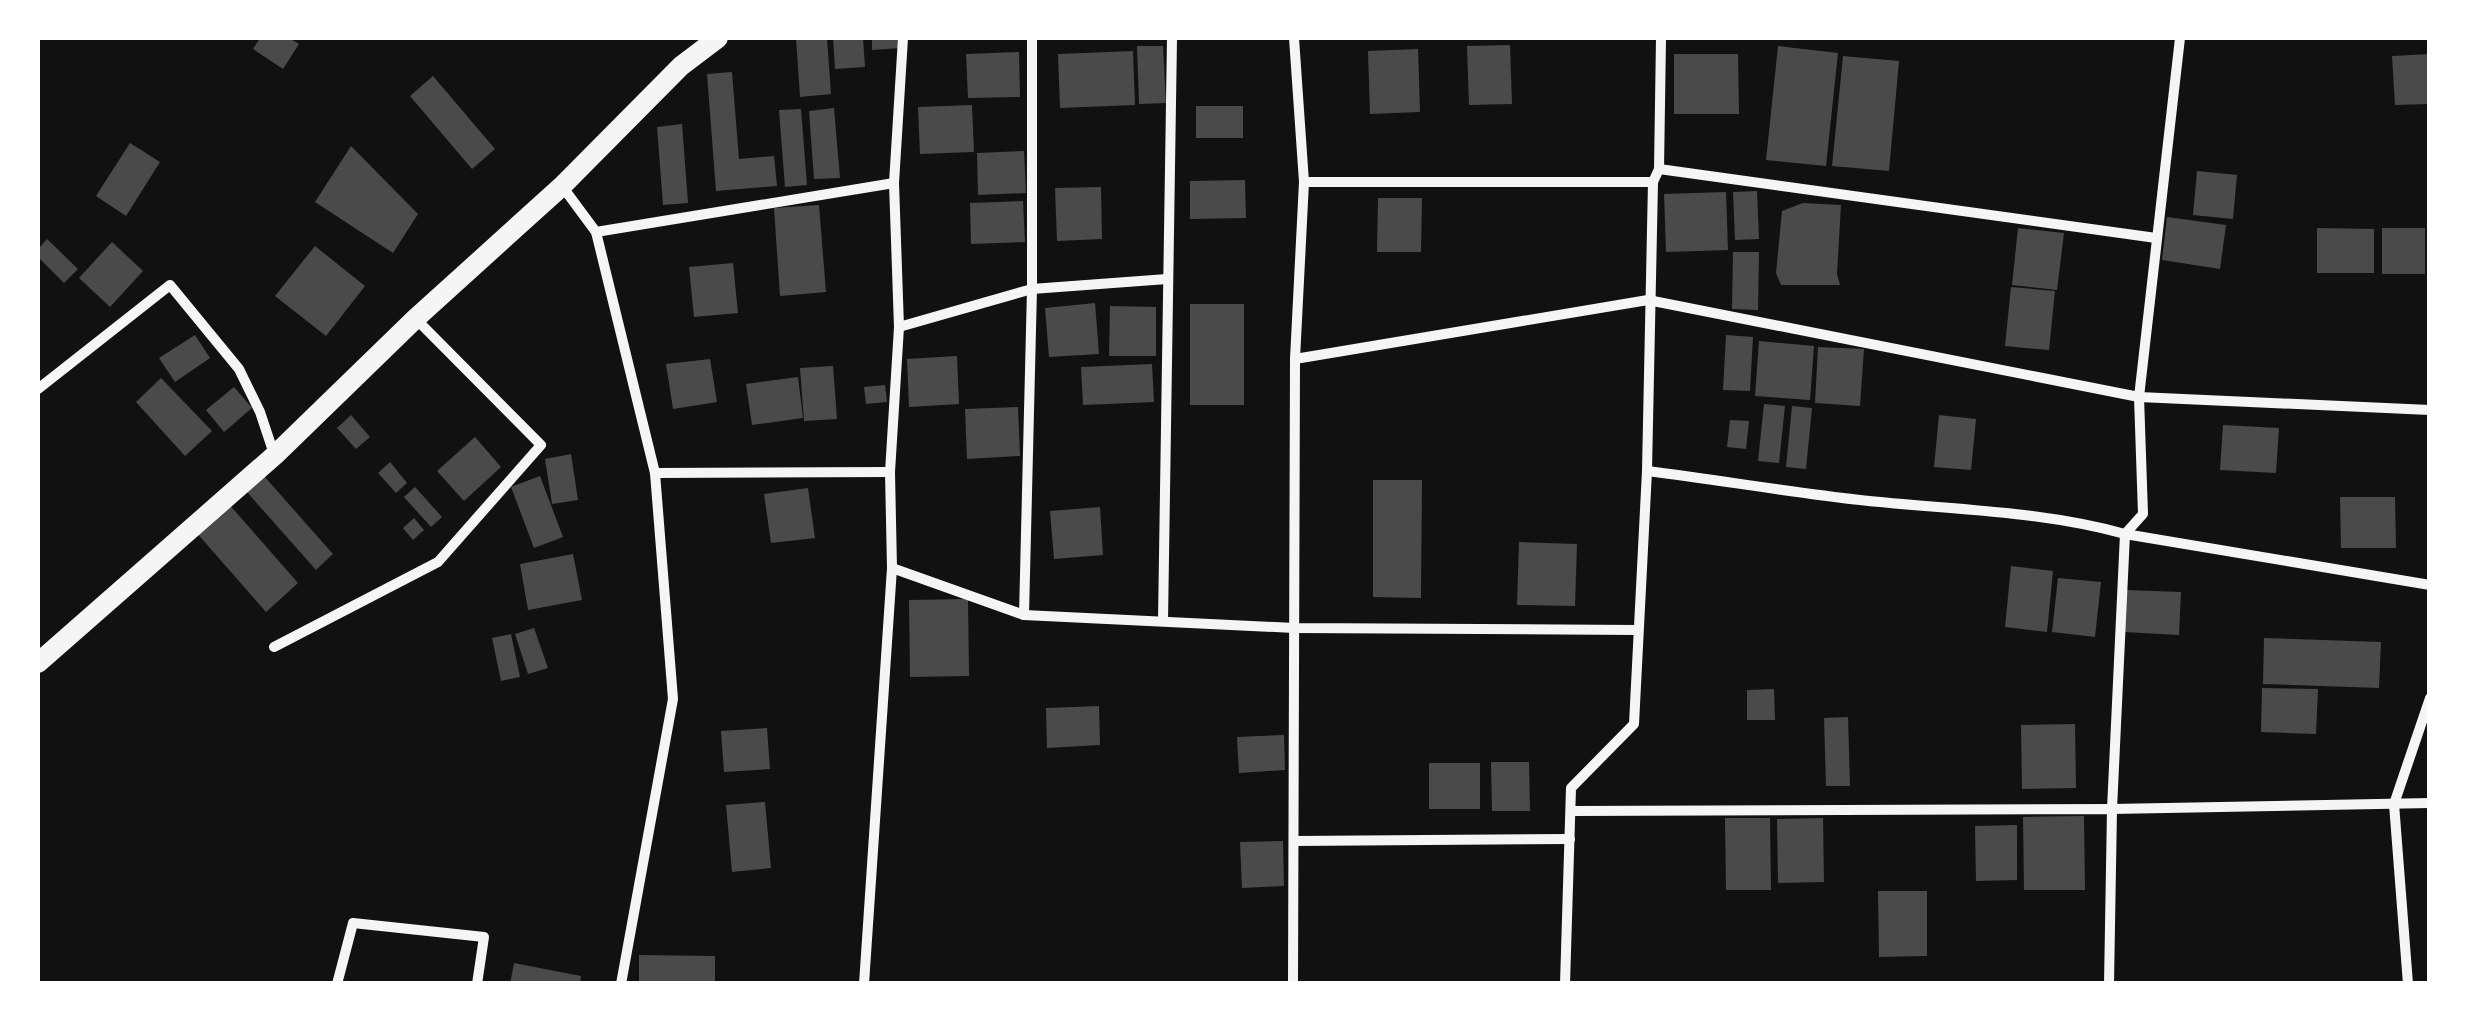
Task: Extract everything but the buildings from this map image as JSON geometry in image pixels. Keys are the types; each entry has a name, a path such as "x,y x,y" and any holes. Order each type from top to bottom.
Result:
{"main road":[{"path":"38,663 275,455 415,319 562,186 681,66 718,38"}],"street":[{"path":"864,984 892,568 890,472 898,327 894,183 903,38"},
{"path":"1024,615 1032,289 1032,38"},
{"path":"1163,622 1172,38"},
{"path":"1294,38 1304,182 1294,360 1294,984"},
{"path":"1564,984 1571,788 1634,724 1647,470 1648,300 1653,182 1659,169 1662,38"},
{"path":"2109,984 2112,809 2125,534 2143,514 2139,397 2180,38"},
{"path":"1659,169 2156,238"},
{"path":"1304,182 1653,182"},
{"path":"596,232 894,183"},
{"path":"562,186 596,232 655,474 673,699 621,984"},
{"path":"898,327 1032,289 1167,279"},
{"path":"38,389 170,285 239,370 275,455"},
{"path":"1294,360 1648,300 2139,397 2429,410"},
{"path":"274,647 438,562 542,444 415,319"},
{"path":"1647,470 1861,500 2028,514 2430,585"},
{"path":"655,474 890,472"},
{"path":"892,568 1024,615 1294,628 1638,630"},
{"path":"2408,984 2394,804 2430,698"},
{"path":"1571,811 2112,809 2430,803"},
{"path":"1294,842 1570,839"},
{"path":"337,984 353,923 484,938 478,984"}]}
